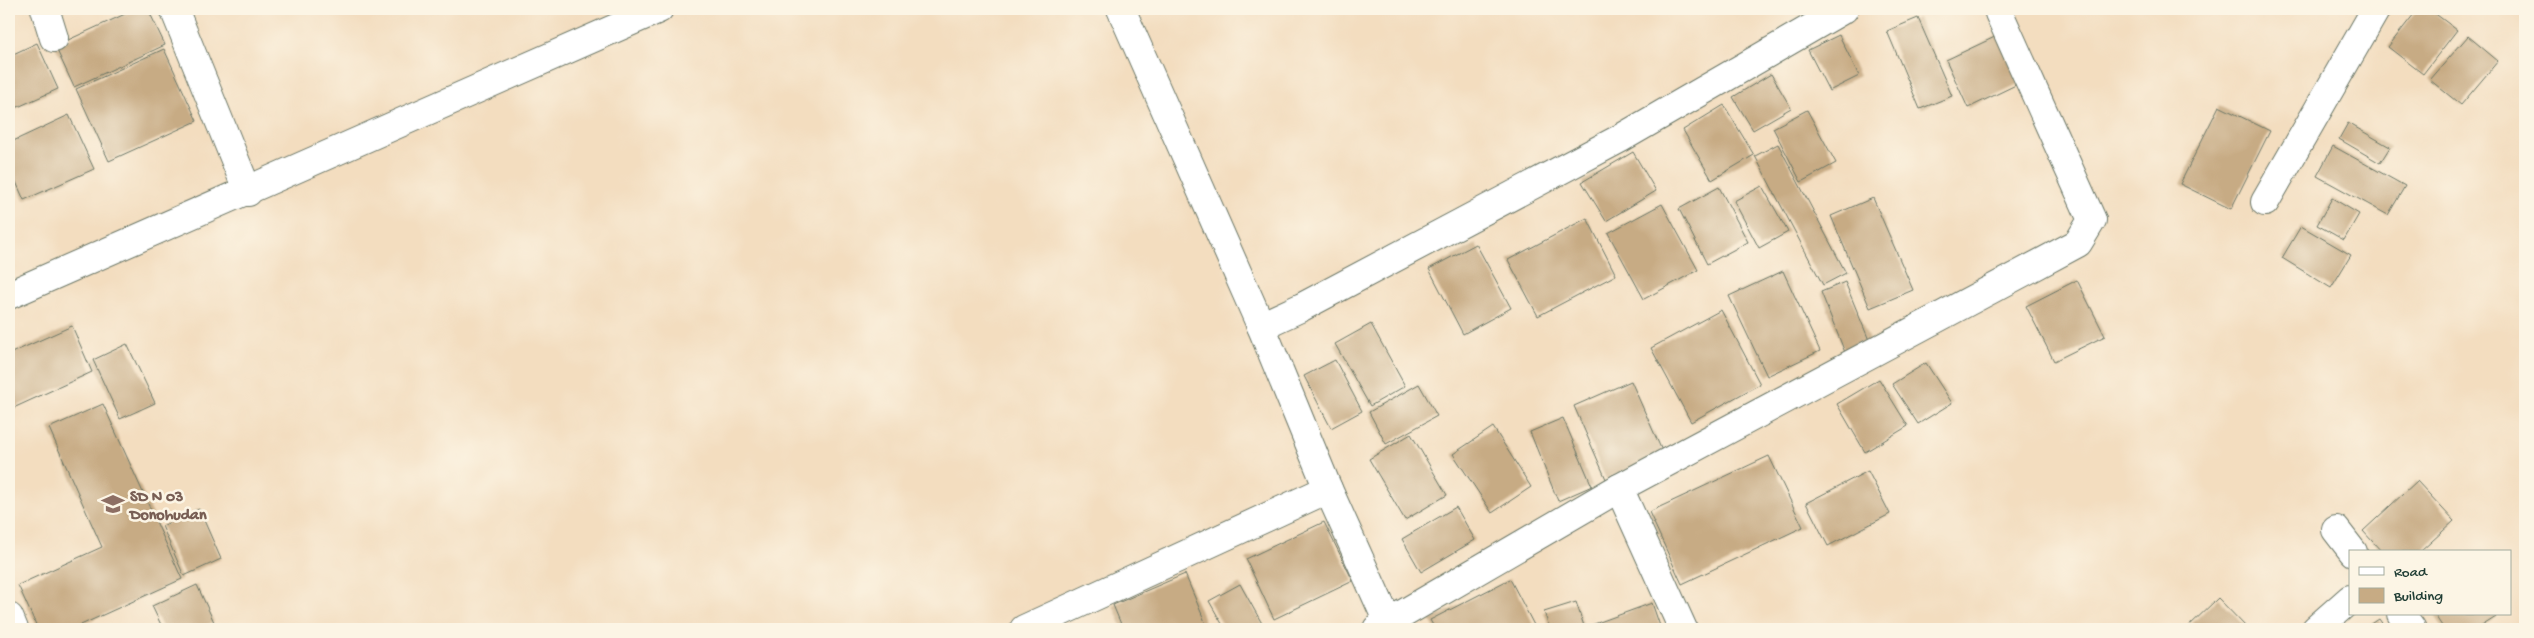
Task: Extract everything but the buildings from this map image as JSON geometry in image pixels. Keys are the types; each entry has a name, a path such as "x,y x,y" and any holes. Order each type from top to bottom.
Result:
{"street":[{"path":"45,9 54,38"},
{"path":"174,9 248,192"},
{"path":"9,295 248,192 659,9"},
{"path":"1121,9 1261,326 1386,627 1619,488 2078,243 2092,220 1999,13"},
{"path":"1261,326 1302,307 1621,138 1844,9"},
{"path":"2265,202 2376,9"},
{"path":"1619,488 1683,629"},
{"path":"1024,629 1328,490"},
{"path":"2336,530 2351,550"},
{"path":"2316,629 2349,601"},
{"path":"2402,616 2412,629"},
{"path":"9,617 14,629"}],"place":[{"name":"SD N 03 Donohudan","path":"113,504"}]}
